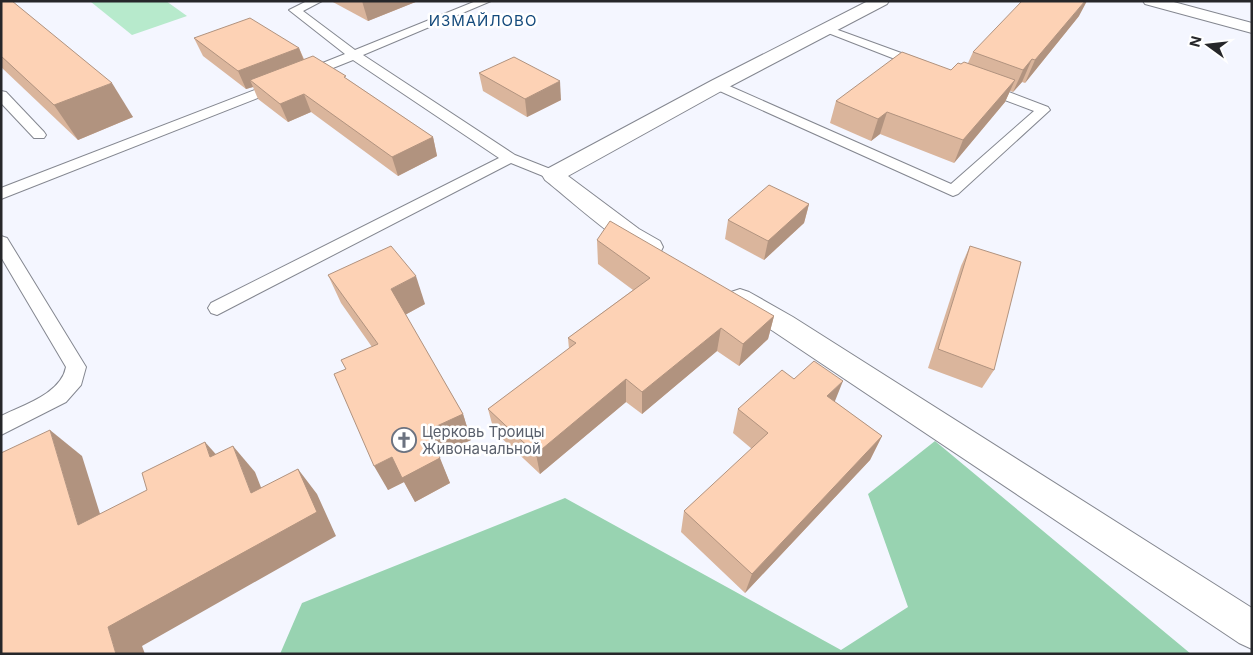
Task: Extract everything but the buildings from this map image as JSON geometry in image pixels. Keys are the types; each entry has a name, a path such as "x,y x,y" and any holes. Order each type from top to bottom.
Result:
{"street":[{"path":"670,258 630,235 553,175 718,85 881,1"},
{"path":"1151,1 1252,28"},
{"path":"718,286 784,324 1252,630"}],"lane":[{"path":"318,1 291,8 354,55 510,158 553,175"},
{"path":"1,194 486,1"},
{"path":"827,29 935,69"},
{"path":"718,85 953,192 1043,110 971,83"},
{"path":"1,95 39,135"},
{"path":"217,308 510,158"},
{"path":"1,242 76,367 74,379 59,396 1,426"}],"green space":[{"path":"166,1 187,16 132,35 91,2"},
{"path":"935,441 1191,654 280,654 302,603 565,498 841,650 908,607 868,494"}],"place":[{"name":"Церковь Троицы Живоначальной","path":"404,440"}],"district":[{"name":"ИЗМАЙЛОВО","path":"483,20"}]}
